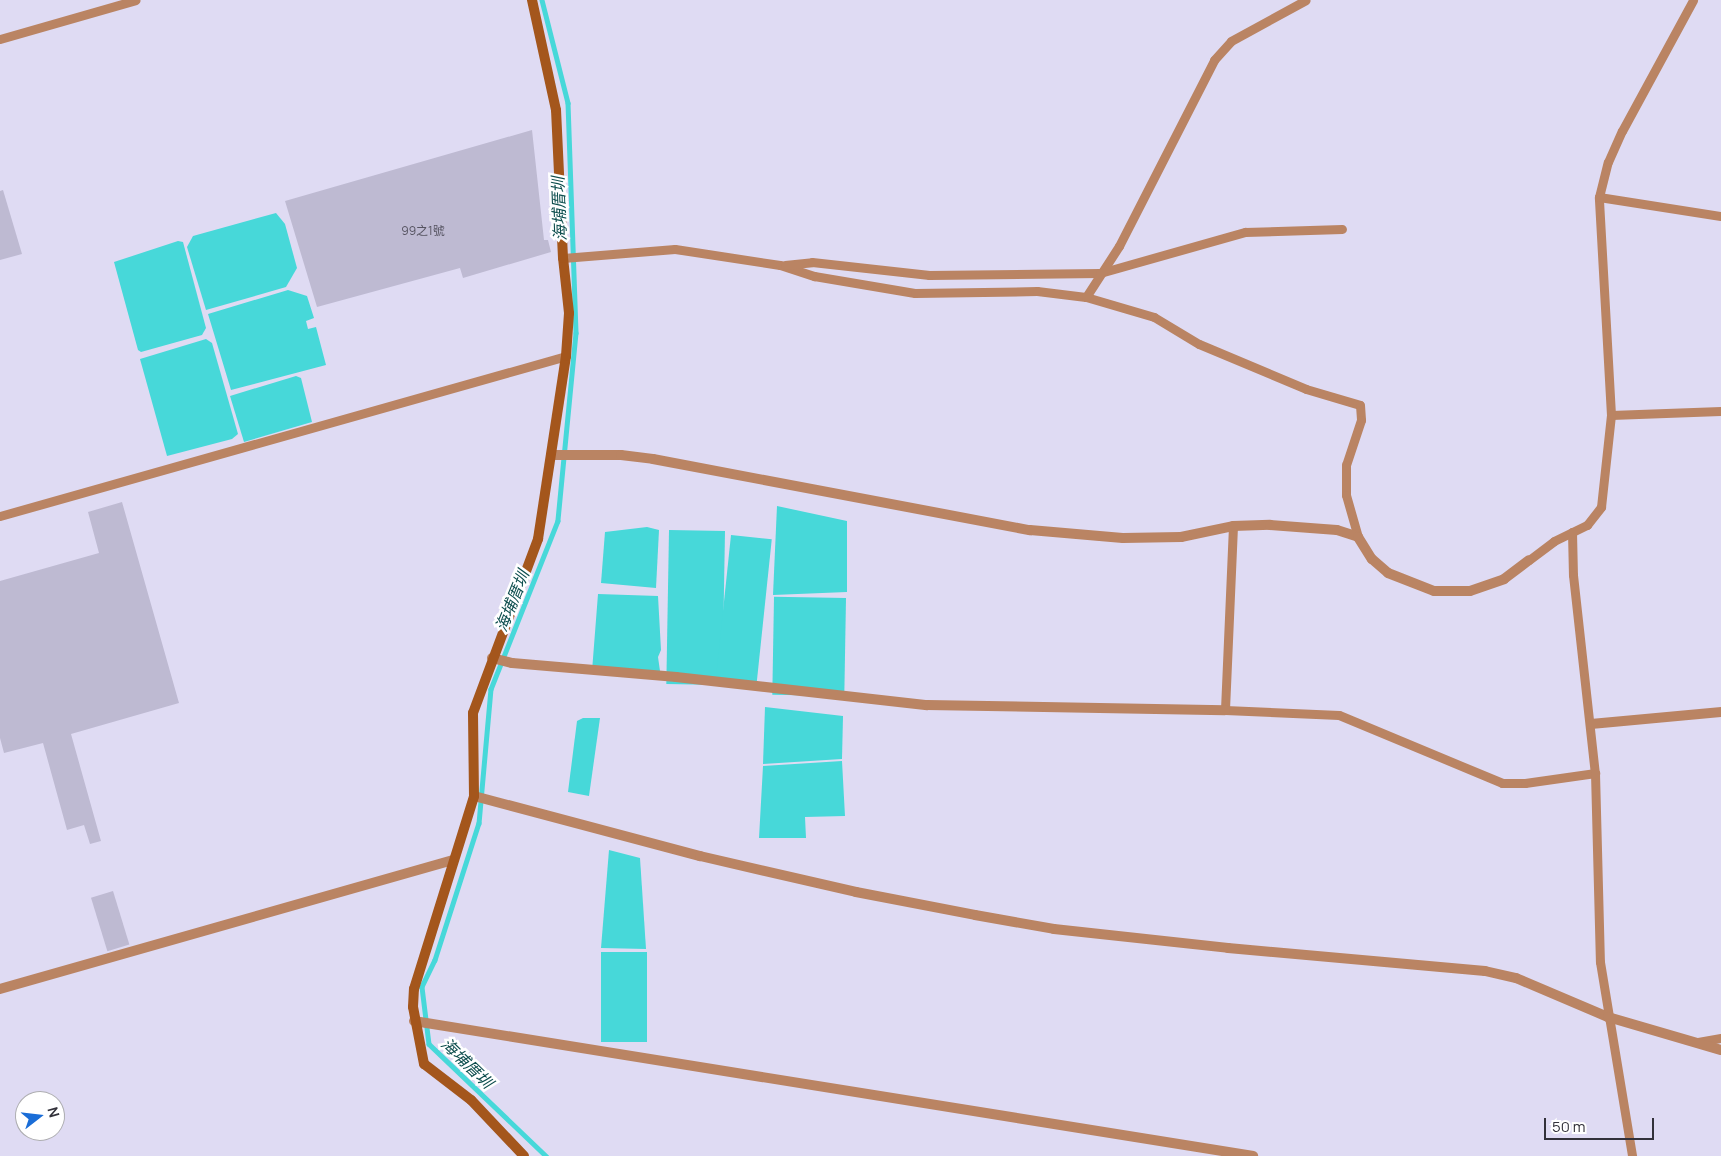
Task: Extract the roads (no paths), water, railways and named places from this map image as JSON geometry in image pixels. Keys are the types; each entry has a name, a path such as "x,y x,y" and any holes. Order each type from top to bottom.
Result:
{"street":[{"path":"524,1156 471,1100 424,1064 414,1021 414,989 474,796 473,713 538,539 566,356 569,313 563,258 556,110 532,0"},
{"path":"552,455 621,455 652,459 1030,530 1123,538 1181,537 1233,526 1310,526 1358,537 1372,559 1388,573 1434,591 1470,591 1504,579 1529,560"},
{"path":"492,658 512,663 676,677 927,706 1225,710"},
{"path":"1590,724 1721,712"},
{"path":"474,796 700,856 856,892 1054,929 1228,948 1485,970 1516,978 1608,1017 1721,1050"},
{"path":"0,989 453,860"},
{"path":"414,1021 1253,1156"}],"lane":[{"path":"0,39 136,0"},
{"path":"1086,297 1119,246 1214,60 1231,41 1306,0"},
{"path":"1529,560 1554,541 1587,525 1601,508 1611,415 1599,197 1608,162 1622,131 1693,0"},
{"path":"1599,197 1721,216"},
{"path":"780,266 812,262 929,275 1100,273 1245,232 1342,229"},
{"path":"563,258 675,249 780,266 814,276 915,293 1037,290 1086,297 1154,317 1199,344 1306,389 1360,405 1361,420 1346,465 1346,495 1358,537"},
{"path":"0,516 566,356"},
{"path":"1611,415 1721,411"},
{"path":"1233,526 1225,710 1339,715 1502,783 1525,784 1595,773"},
{"path":"1572,532 1573,575 1595,773 1600,962 1632,1156"},
{"path":"1698,1042 1721,1038"}],"waterway":[{"name":"海埔厝圳","path":"542,0 568,103 576,333 558,521 491,689 479,823 435,960 422,987 429,1044 546,1156"}]}
